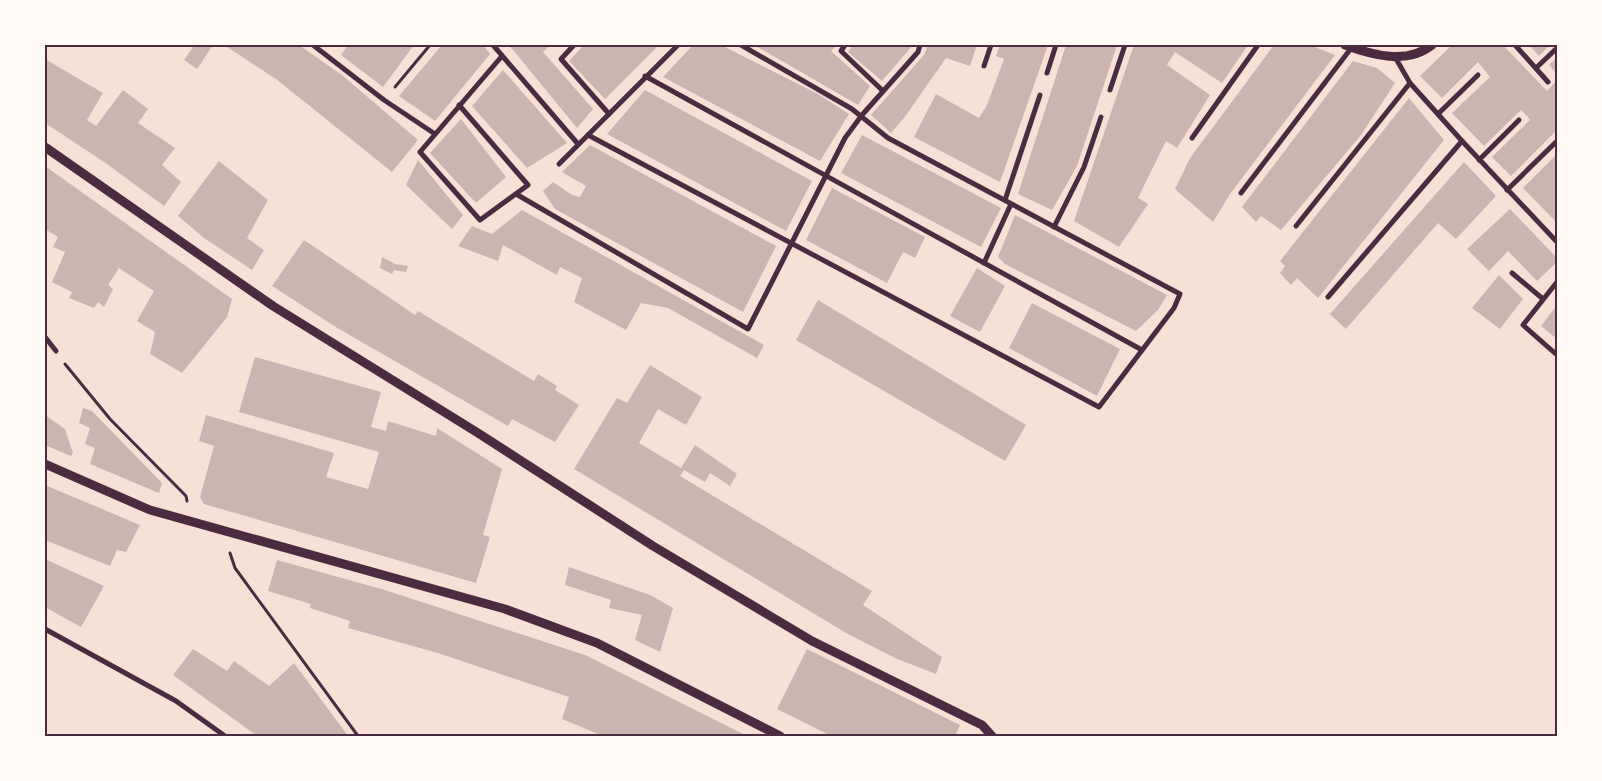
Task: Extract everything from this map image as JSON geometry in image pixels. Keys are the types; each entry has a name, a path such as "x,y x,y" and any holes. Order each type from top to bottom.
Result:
{"street":[{"path":"313,45 384,100 435,134"},
{"path":"494,45 578,144"},
{"path":"574,45 560,59 609,114"},
{"path":"559,164 678,45"},
{"path":"588,135 1099,407 1174,308 1180,294 888,138 862,116 741,45"},
{"path":"845,45 841,51 883,91"},
{"path":"516,194 748,329 845,138 918,52 920,45"},
{"path":"984,66 991,45"},
{"path":"1047,73 1056,45"},
{"path":"1110,90 1125,45"},
{"path":"1192,138 1258,45"},
{"path":"1241,193 1348,46 1394,57 1413,55 1432,45"},
{"path":"1515,45 1548,82"},
{"path":"1536,68 1557,48"},
{"path":"459,106 528,185 480,220 420,152 435,134 459,106 502,56"},
{"path":"1394,57 1410,83 1479,160 1557,242"},
{"path":"1438,114 1478,75"},
{"path":"645,76 1142,350"},
{"path":"1296,226 1410,83"},
{"path":"1005,200 1040,95"},
{"path":"1054,227 1084,167 1101,117"},
{"path":"1479,160 1519,120"},
{"path":"1328,297 1462,141"},
{"path":"1507,190 1557,141"},
{"path":"45,147 273,306 478,433 652,546 812,641 982,725 992,736"},
{"path":"984,263 1011,204"},
{"path":"1512,273 1543,299"},
{"path":"1557,282 1523,325 1557,355"},
{"path":"45,337 56,351"},
{"path":"45,464 150,510 505,609 555,627 597,643 780,736"},
{"path":"45,629 176,701 225,736"}],"path":[{"path":"384,100 430,45"},
{"path":"56,351 110,418 186,496 194,523"},
{"path":"222,531 235,568 358,736"}],"building":[{"path":"190,45 213,45 197,69 184,60 193,47"},
{"path":"224,45 299,45 342,75 418,140 392,172 276,79"},
{"path":"348,45 414,45 383,87 341,55"},
{"path":"442,45 483,45 490,54 435,121 399,96"},
{"path":"509,45 550,45 543,52 593,109 577,128"},
{"path":"584,45 659,45 605,99 569,61"},
{"path":"693,45 721,45 818,94 849,114 820,161 663,77"},
{"path":"754,45 837,45 831,51 870,86 858,105"},
{"path":"853,45 913,45 882,81 848,52"},
{"path":"928,45 977,45 970,66 946,58 904,118 891,133 871,115 924,55"},
{"path":"1000,45 1048,45 1000,182 914,137 936,94 979,118 987,105 1004,59 996,56"},
{"path":"1066,45 1117,45 1077,166 1052,210 1018,194"},
{"path":"1134,45 1248,45 1222,83 1175,52 1167,65 1210,95 1177,148 1166,141 1138,198 1148,204 1119,247 1074,221"},
{"path":"1274,45 1310,45 1335,55 1230,194 1213,222 1175,189 1190,158"},
{"path":"1452,45 1503,45 1547,91 1557,80 1557,130 1511,176 1492,157 1530,120 1527,116 1521,110 1484,146 1452,113 1490,77 1478,62 1442,98 1420,76"},
{"path":"1529,45 1550,45 1539,56"},
{"path":"1557,57 1557,74 1549,65"},
{"path":"45,59 103,93 87,120 96,126 123,90 148,109 138,123 175,148 162,165 181,182 164,206 107,164 45,123"},
{"path":"1353,61 1377,68 1395,83 1361,135 1281,230 1261,216 1256,222 1242,207"},
{"path":"503,70 567,143 527,168 472,106"},
{"path":"645,90 812,181 786,231 607,134"},
{"path":"1409,98 1444,140 1318,298 1297,278 1291,285 1280,273 1285,266 1280,261"},
{"path":"461,119 506,177 476,203 430,153"},
{"path":"862,135 1001,208 981,247 841,173"},
{"path":"590,145 776,246 743,312 555,209 543,191 553,182 572,195 580,197 586,186 562,172"},
{"path":"1557,154 1557,223 1523,188"},
{"path":"418,160 463,215 452,229 406,185"},
{"path":"219,161 268,200 247,238 264,250 252,270 204,238 178,216"},
{"path":"1464,162 1496,196 1456,239 1438,223 1346,329 1330,314"},
{"path":"45,166 232,299 227,317 182,373 150,354 155,332 137,321 154,291 119,268 108,285 113,289 104,307 98,302 94,308 69,298 72,292 52,282 65,252 53,247 58,237 45,229"},
{"path":"832,188 925,237 915,258 903,252 887,283 806,240"},
{"path":"1510,209 1557,258 1557,262 1537,281 1508,251 1489,271 1467,249"},
{"path":"522,210 764,345 757,358 668,308 641,303 626,330 574,302 582,278 560,267 557,275 503,245 498,261 458,246 472,226 492,234"},
{"path":"1015,215 1167,295 1158,310 1136,331 1005,264 998,257"},
{"path":"304,240 415,315 418,311 534,381 538,374 557,386 555,390 579,405 555,442 512,419 508,426 339,329 272,286"},
{"path":"382,257 395,264 408,266 406,272 394,270 392,274 380,268"},
{"path":"977,268 1005,286 980,332 950,316"},
{"path":"1499,275 1523,299 1500,329 1472,308"},
{"path":"818,300 1026,425 1005,461 796,340"},
{"path":"1032,303 1120,349 1097,396 1009,348"},
{"path":"1557,305 1557,339 1541,326"},
{"path":"255,357 381,392 371,427 386,431 388,421 436,436 437,428 502,469 483,535 490,537 476,583 204,504 200,497 214,446 199,441 206,415 334,453 326,477 368,489 379,452 239,412"},
{"path":"650,365 702,397 686,425 658,409 639,443 681,468 695,445 737,474 730,486 710,473 705,482 684,470 680,476 872,591 863,605 942,657 936,674 895,658 846,633 574,469 617,398 627,403"},
{"path":"83,408 92,411 162,483 159,493 90,464 95,448 85,444 90,428 79,423"},
{"path":"45,415 65,429 73,453 71,456 45,445"},
{"path":"45,485 140,525 126,552 117,550 110,566 45,540"},
{"path":"45,559 104,586 81,627 45,607"},
{"path":"277,560 385,590 585,655 747,736 603,736 562,719 569,697 438,653 348,628 350,621 310,608 311,604 268,591"},
{"path":"569,567 650,595 673,608 660,652 635,640 642,615 609,608 611,600 565,585"},
{"path":"193,649 227,671 234,661 269,686 294,663 348,736 257,736 173,675"},
{"path":"807,649 960,725 955,736 831,736 777,709"}]}
